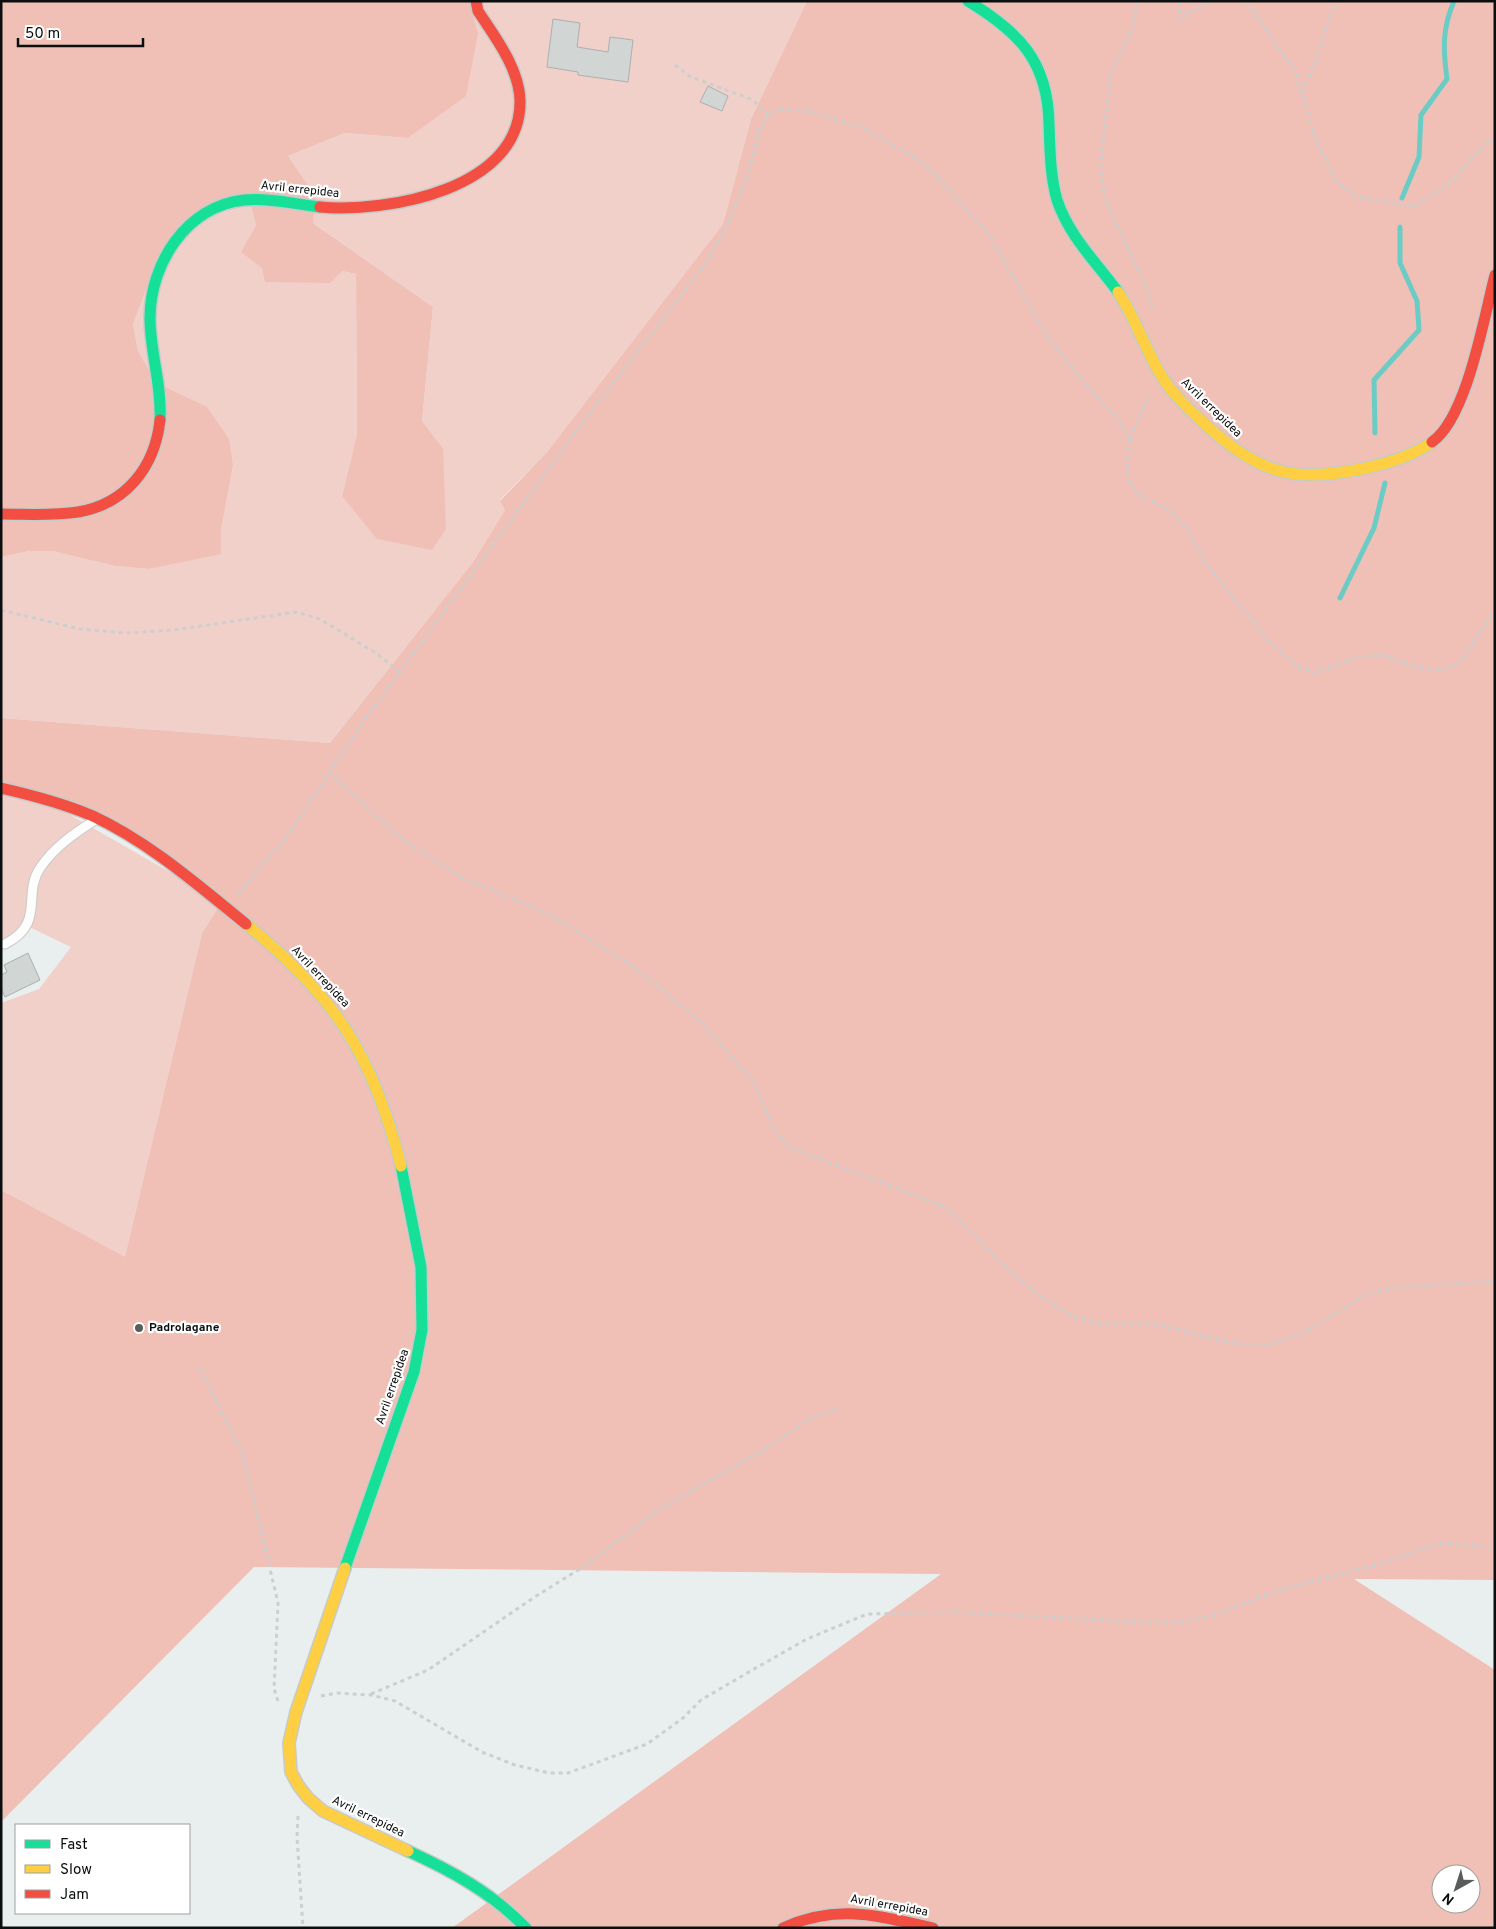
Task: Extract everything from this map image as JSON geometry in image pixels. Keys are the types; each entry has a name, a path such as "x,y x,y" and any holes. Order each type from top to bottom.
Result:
{"street":[{"name":"Avril errepidea","path":"1,514 74,513 88,510 118,497 143,474 157,444 161,402 150,333 154,286 168,252 178,236 194,221 221,206 249,199 353,208 420,196 446,189 470,179 503,153 517,127 520,100 511,69 478,10 476,1"},
{"name":"Avril errepidea","path":"968,1 994,17 1022,40 1036,62 1047,97 1053,185 1061,211 1079,242 1104,270 1128,306 1162,376 1179,398 1219,437 1253,462 1268,470 1291,475 1336,474 1395,460 1430,444 1444,431 1455,416 1476,353 1495,275"},
{"name":"Avril errepidea","path":"1,788 98,818 147,848 227,908 294,967 326,1001 361,1053 380,1093 395,1142 423,1268 424,1314 419,1355 299,1700 290,1731 289,1754 292,1778 310,1801 323,1811 442,1866 489,1894 512,1912 526,1928"},
{"name":"Avril errepidea","path":"783,1928 802,1918 831,1911 870,1914 933,1928"}],"lane":[{"path":"5,944 20,936 33,909 33,892 39,870 53,852 74,834 98,818"}],"path":[{"path":"1137,1 1133,26 1112,73 1100,167 1105,199 1148,293 1152,309"},
{"path":"1180,1 1179,19 1210,1"},
{"path":"1246,1 1296,73 1318,145 1336,181 1356,197 1415,206 1452,182 1480,149 1495,137"},
{"path":"1302,93 1317,58 1332,10 1338,1"},
{"path":"675,65 689,76 753,100 768,116"},
{"path":"227,908 287,837 329,772 400,672 583,422 682,296 713,251 728,224 746,178 760,127 768,116 778,109 812,112 855,125 903,150 930,169 990,236 1050,341 1095,396 1118,418 1130,440"},
{"path":"1162,376 1150,393 1130,440 1126,464 1129,482 1140,496 1165,507 1187,529 1204,561 1222,584 1270,642 1299,667 1316,673 1357,657 1384,655 1409,665 1440,671 1460,662 1495,610"},
{"path":"1,610 80,628 125,634 174,630 296,612 320,619 376,653 400,672"},
{"path":"329,772 405,841 461,877 549,914 634,967 701,1022 755,1084 771,1124 788,1147 946,1207 1030,1288 1072,1316 1099,1324 1156,1324 1235,1344 1269,1345 1304,1332 1368,1293 1402,1287 1495,1281"},
{"path":"200,1368 243,1455 278,1603 274,1689 279,1706"},
{"path":"371,1695 428,1670 533,1598 586,1566 660,1508 765,1449 809,1420 836,1409"},
{"path":"299,1700 337,1693 371,1695 395,1701 482,1752 515,1765 549,1773 568,1773 647,1744 683,1718 701,1700 807,1639 867,1614 956,1612 1139,1622 1181,1622 1215,1615 1279,1590 1376,1565 1440,1543 1495,1547"},
{"path":"302,1791 297,1838 303,1928"}],"shaded area":[{"path":"1,1 469,1 478,34 466,96 408,138 345,133 288,156 315,195 313,223 433,307 422,421 443,448 446,529 432,550 377,539 342,496 357,434 356,274 342,271 330,283 265,282 262,268 241,252 256,226 248,193 217,200 151,277 133,324 138,351 152,375 167,388 207,407 229,439 233,466 221,530 221,554 149,569 115,566 52,551 29,551 1,557"},
{"path":"469,1 807,1 751,119 723,224 547,452 500,500 505,510 473,562 330,743 1,718 1,557 29,551 52,551 115,566 149,569 221,553 221,530 233,466 167,388 152,375 138,351 133,324 151,277 189,222 248,193 256,226 342,271 356,274 357,434 342,496 443,448 422,421 433,307 312,222 315,195 288,156 345,133 408,138"},
{"path":"807,1 1495,1 1495,1580 1354,1579 1495,1670 1495,1928 452,1928 941,1574 254,1567 1,1822 1,1190 125,1257 202,933 222,902 158,849 1,783 1,718 330,743 473,562 505,510 500,501 547,452 723,224 751,119"},
{"path":"1,783 18,785 222,902 202,933 125,1258 1,1190 1,1003 39,989 71,947 27,926 1,940"}],"building":[{"path":"553,19 580,23 577,47 608,52 610,37 633,40 628,82 578,75 578,72 547,67"},
{"path":"708,86 728,96 722,111 700,102"},
{"path":"28,953 40,980 5,997 1,989 1,975 7,972 4,965"}],"waterway":[{"path":"1402,198 1419,157 1421,115 1447,79 1445,30 1454,1"},
{"path":"1375,433 1374,380 1419,330 1417,301 1400,263 1400,227"},
{"path":"1340,598 1374,528 1385,483"}],"traffic: fast":[{"path":"968,1 1002,24 1016,37 1027,50 1036,66 1043,83 1047,102 1052,172 1057,200 1068,225 1118,292"},
{"path":"160,420 159,394 150,318 152,297 157,277 165,258 176,241 189,225 205,213 224,205 244,200 263,200 320,207"},
{"path":"345,1568 414,1372 422,1330 421,1267 401,1166"},
{"path":"408,1851 471,1884 513,1915 526,1928"}],"traffic: slow":[{"path":"1118,292 1131,314 1159,372 1175,395 1227,443 1261,464 1296,474 1337,473 1389,462 1416,452 1432,442"},
{"path":"246,924 304,977 327,1003 346,1030 363,1060 377,1091 401,1166"},
{"path":"345,1568 296,1712 289,1743 291,1772 308,1798 323,1811 408,1851"}],"traffic: jam":[{"path":"320,207 348,208 414,199 446,189 476,175 499,155 515,130 520,100 519,88 511,65 478,11 476,1"},
{"path":"1432,442 1444,430 1455,412 1464,390 1495,275"},
{"path":"1,514 78,512 95,508 110,501 124,492 145,468 152,453 160,420"},
{"path":"1,788 70,807 93,816 134,838 210,894 246,924"},
{"path":"783,1928 803,1920 840,1914 876,1916 933,1928"}],"place":[{"name":"Padrolagane","path":"139,1328"}]}
